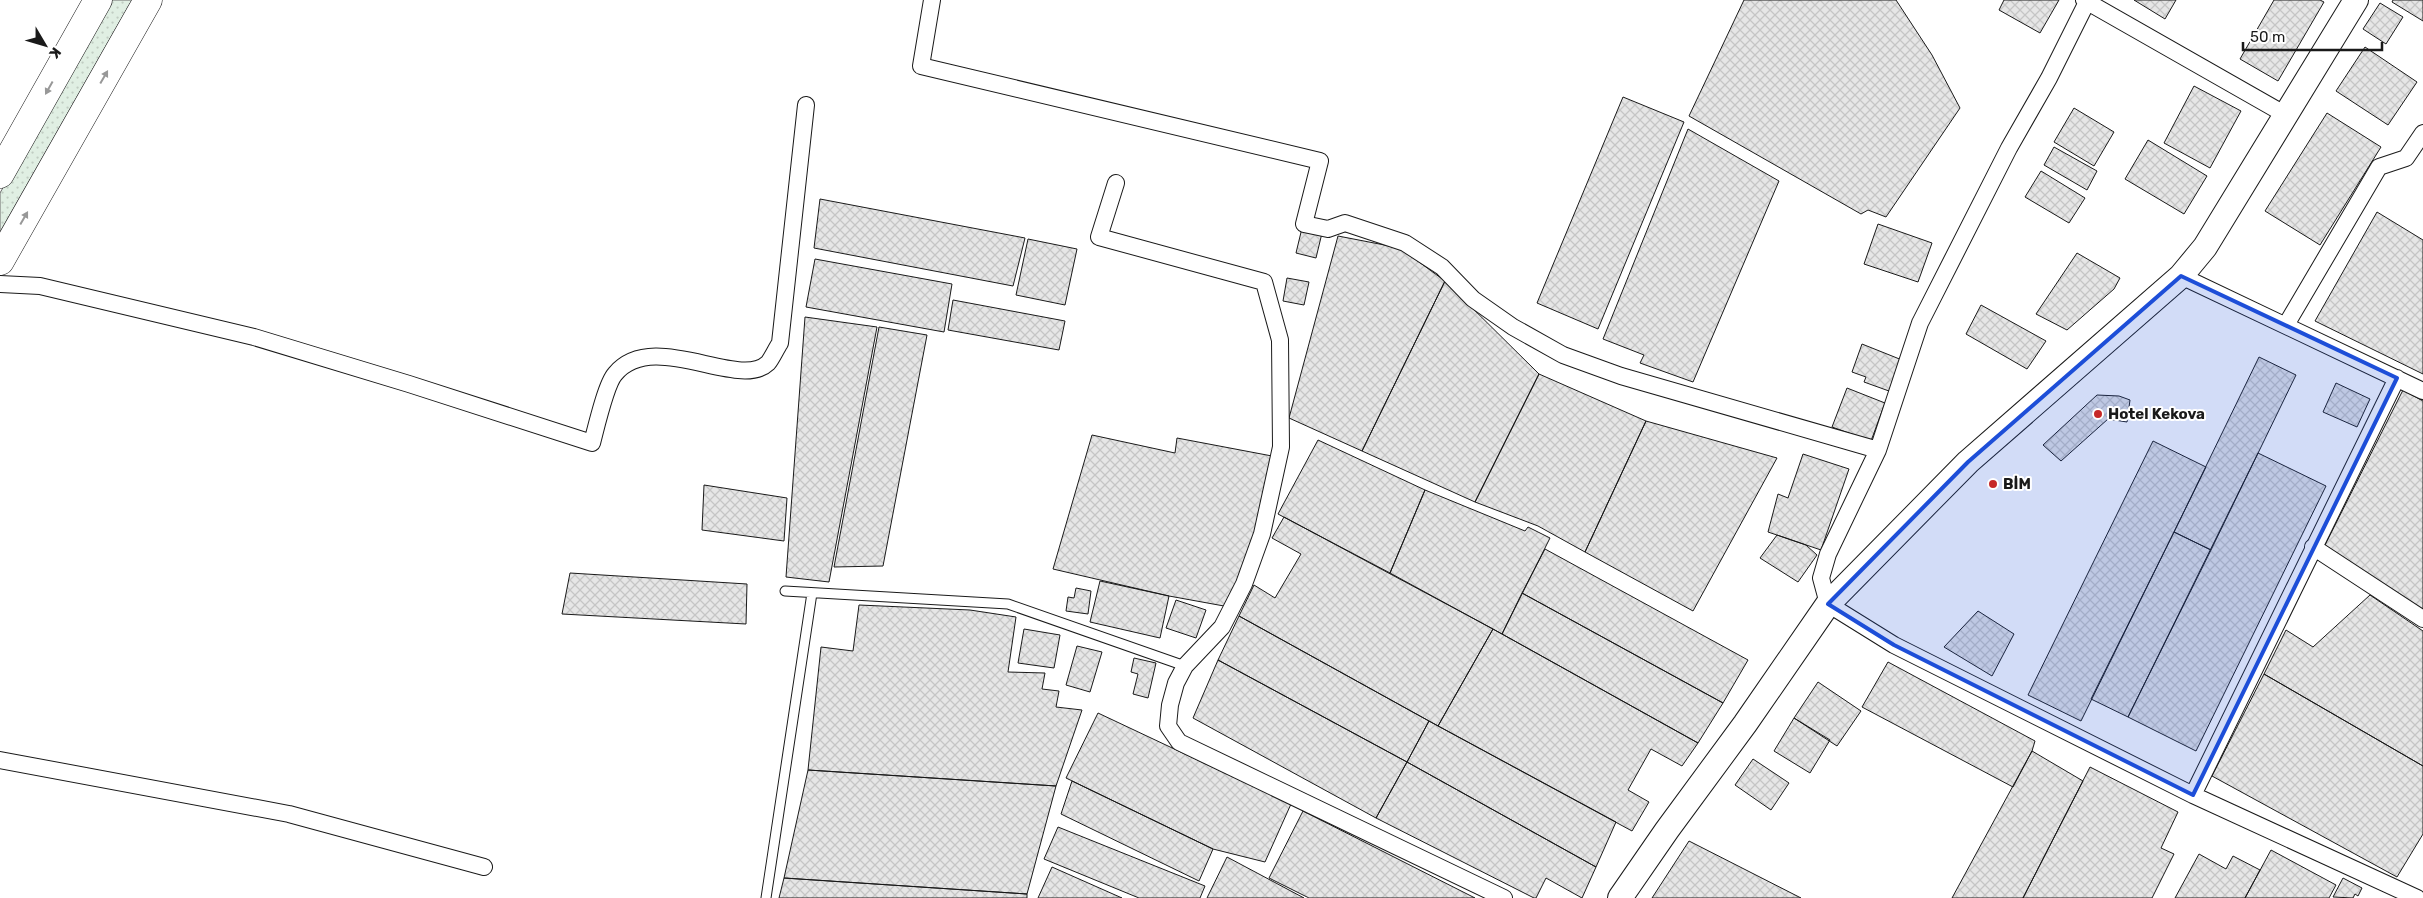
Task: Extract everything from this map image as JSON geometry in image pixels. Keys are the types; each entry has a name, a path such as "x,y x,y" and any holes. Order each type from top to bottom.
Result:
{"highway":[{"path":"0,174 98,0"},
{"path":"0,261 148,0"}],"street":[{"path":"932,0 921,66 1320,161 1304,224 1328,229 1345,223 1405,243 1442,267 1473,299 1513,327 1563,355 1630,378 1878,450"},
{"path":"1620,898 1666,830 1745,724 1828,604 1968,462 2181,276 2205,247 2356,0"},
{"path":"2286,115 2086,1 2049,78 2009,148 1920,323 1878,450 1828,554 1821,578 1828,604 1894,645 2193,795 2417,898"},
{"path":"0,284 40,286 254,336 592,443 613,375 628,361 650,355 752,371 767,363 780,343 806,105"},
{"path":"2286,326 2379,167 2406,158 2423,133"},
{"path":"1116,184 1099,237 1264,282 1280,340 1281,447 1262,534 1244,584 1222,627 1185,666 1176,683 1168,726 1179,742 1504,898"},
{"path":"2181,276 2423,391"},
{"path":"2193,795 2397,378"},
{"path":"2313,547 2423,620"},
{"path":"0,760 289,814 484,866"}],"lane":[{"path":"785,591 1008,604 1185,666"},
{"path":"766,898 812,593"}],"highlighted area":[{"path":"2181,276 2397,378 2193,795 1894,645 1828,604 1968,462"}],"green space":[{"path":"108,0 132,0 0,232 0,193"}],"building":[{"path":"1744,0 1896,0 1932,55 1960,108 1886,217 1868,210 1861,214 1689,116"},
{"path":"2004,0 2059,0 2040,33 1999,10"},
{"path":"2134,0 2176,0 2165,19"},
{"path":"2274,0 2320,0 2324,2 2278,81 2240,59"},
{"path":"2393,0 2423,0 2423,21 2392,2"},
{"path":"2380,3 2403,17 2386,44 2363,29"},
{"path":"2365,47 2417,82 2388,125 2336,91"},
{"path":"2194,86 2241,111 2210,168 2164,143"},
{"path":"1623,97 1684,122 1598,329 1537,303"},
{"path":"2074,108 2114,132 2094,166 2054,142"},
{"path":"2327,113 2381,147 2320,245 2265,211"},
{"path":"1688,129 1779,181 1693,382 1640,363 1644,355 1603,339"},
{"path":"2148,140 2207,176 2184,214 2125,179"},
{"path":"2054,147 2097,171 2087,190 2044,165"},
{"path":"2041,171 2085,198 2069,223 2025,197"},
{"path":"820,199 1025,238 1013,286 814,248"},
{"path":"2377,212 2423,240 2423,374 2315,321"},
{"path":"1878,224 1932,243 1918,282 1864,264"},
{"path":"1302,228 1322,233 1316,258 1296,253"},
{"path":"1338,236 1400,248 1445,281 1362,451 1289,418"},
{"path":"1028,239 1077,249 1065,305 1016,295"},
{"path":"2077,253 2120,278 2114,289 2067,330 2036,314"},
{"path":"815,259 952,284 944,332 806,307"},
{"path":"1287,278 1309,282 1304,305 1283,301"},
{"path":"1445,281 1539,374 1475,502 1362,451"},
{"path":"953,300 1065,321 1059,350 948,330"},
{"path":"1981,305 2046,341 2027,369 1966,334"},
{"path":"805,317 877,327 829,582 786,577"},
{"path":"879,327 927,335 883,566 834,567"},
{"path":"1862,344 1902,360 1889,391 1864,382 1866,377 1852,372"},
{"path":"2259,357 2296,375 2211,550 2174,532"},
{"path":"1539,374 1646,421 1585,552 1538,526 1475,502"},
{"path":"2336,383 2370,399 2357,427 2323,412"},
{"path":"1847,388 1885,403 1871,441 1832,427"},
{"path":"2403,390 2423,401 2423,610 2324,547"},
{"path":"2097,395 2119,396 2130,400 2127,422 2108,419 2061,461 2043,445"},
{"path":"1646,421 1777,458 1693,611 1585,552"},
{"path":"1092,435 1175,453 1177,438 1272,456 1254,547 1224,606 1169,596 1053,569"},
{"path":"1318,440 1425,490 1390,573 1278,514"},
{"path":"2153,441 2206,467 2081,721 2028,695"},
{"path":"2258,453 2326,486 2196,751 2128,717"},
{"path":"1803,454 1849,469 1821,550 1768,532 1778,494 1788,498"},
{"path":"704,485 787,498 784,541 702,530"},
{"path":"1425,490 1525,531 1528,527 1550,538 1502,634 1390,573"},
{"path":"1284,517 1493,629 1438,726 1239,616 1254,585 1275,598 1301,554 1272,538"},
{"path":"2174,532 2211,550 2128,717 2091,699"},
{"path":"1777,535 1806,545 1817,555 1798,582 1760,558"},
{"path":"1545,549 1748,660 1723,703 1522,593"},
{"path":"570,573 747,584 746,624 562,614"},
{"path":"1100,581 1169,596 1160,638 1090,622"},
{"path":"1076,588 1091,591 1088,614 1066,611 1068,597 1074,598"},
{"path":"1522,593 1723,703 1698,743 1502,634"},
{"path":"2370,595 2423,631 2423,766 2264,674 2286,630 2313,647"},
{"path":"1176,600 1206,610 1196,638 1166,628"},
{"path":"859,605 970,610 1016,617 1008,672 1045,673 1042,689 1059,691 1056,707 1082,710 1056,786 808,770 821,647 853,651"},
{"path":"1978,611 2014,634 1992,676 1944,647"},
{"path":"1239,616 1429,721 1407,762 1218,660"},
{"path":"1024,629 1060,635 1054,668 1018,663"},
{"path":"1493,629 1698,743 1682,766 1651,749 1628,790 1649,802 1632,831 1438,726"},
{"path":"1077,646 1102,652 1090,692 1066,685"},
{"path":"1134,658 1156,663 1148,698 1133,694 1138,674 1131,672"},
{"path":"1218,660 1407,762 1376,818 1193,718"},
{"path":"1888,662 2035,741 2032,751 2013,787 1862,707"},
{"path":"2264,674 2423,766 2423,834 2397,877 2212,776"},
{"path":"1818,682 1861,711 1837,746 1794,718"},
{"path":"1098,713 1291,804 1265,862 1213,849 1066,778"},
{"path":"1794,718 1830,740 1810,773 1774,751"},
{"path":"1429,721 1616,822 1596,867 1407,762"},
{"path":"2032,751 2083,781 2023,898 1952,898"},
{"path":"1753,759 1789,783 1771,810 1735,785"},
{"path":"1407,762 1596,867 1582,898 1546,878 1536,898 1534,898 1376,818"},
{"path":"2090,767 2178,812 2161,848 2174,854 2152,898 2023,898"},
{"path":"808,770 1056,786 1027,894 784,878"},
{"path":"1072,781 1213,849 1199,881 1061,814"},
{"path":"1303,811 1475,898 1309,898 1269,878"},
{"path":"1058,827 1205,886 1200,898 1139,898 1044,859"},
{"path":"1689,841 1801,898 1652,898"},
{"path":"2271,850 2336,885 2329,898 2245,898"},
{"path":"2199,854 2226,869 2233,856 2260,870 2245,898 2175,898"},
{"path":"1227,857 1304,898 1207,898"},
{"path":"1052,867 1122,898 1038,898"},
{"path":"784,878 1027,894 1027,898 779,898"},
{"path":"2343,878 2362,888 2358,896 2355,894 2353,898 2333,897"}],"place":[{"name":"Hotel Kekova","path":"2098,414"},
{"name":"BİM","path":"1993,484"}]}
